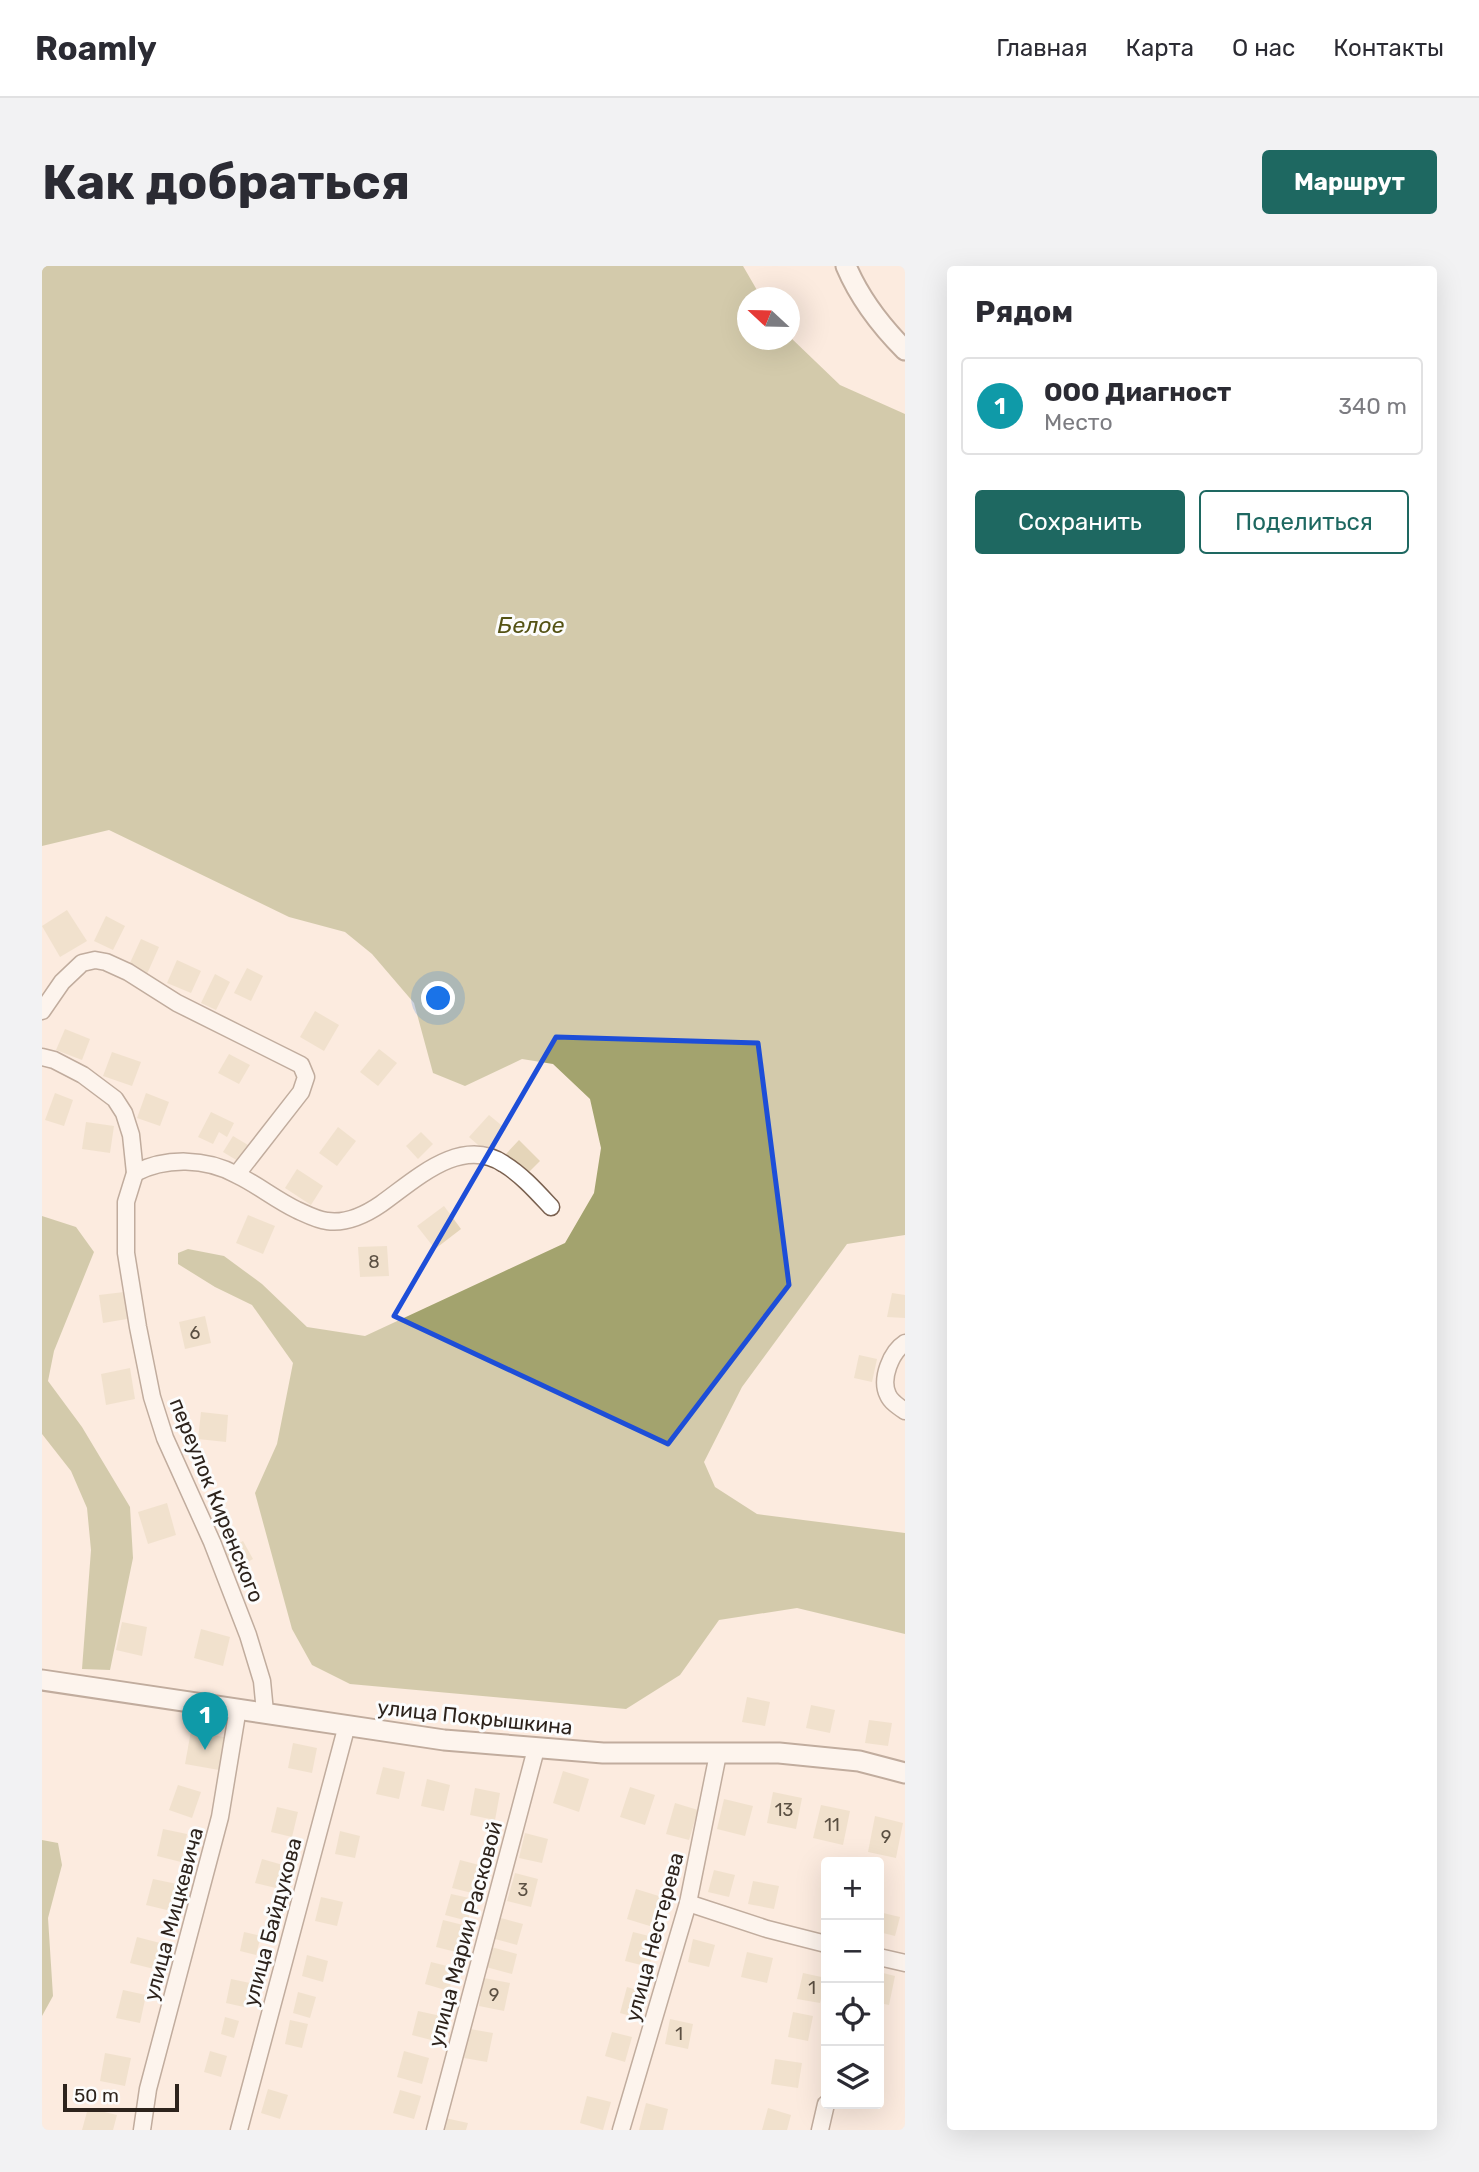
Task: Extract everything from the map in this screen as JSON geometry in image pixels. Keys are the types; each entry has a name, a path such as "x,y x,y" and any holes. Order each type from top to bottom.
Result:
{"street":[{"path":"846,266 857,291 884,328 905,350"},
{"path":"42,1011 62,982 82,963 106,962 128,972 177,1003 301,1065 306,1077 301,1092 237,1174"},
{"name":"переулок Киренского","path":"42,1057 83,1075 115,1099 124,1114 131,1135 135,1173 126,1202 126,1253 152,1397 165,1438 212,1542 248,1635 262,1681 265,1712"},
{"path":"135,1173 149,1166 170,1162 206,1165 237,1174 309,1216 326,1221 345,1222 369,1213 440,1163 454,1156 467,1154 503,1163 551,1207"},
{"path":"905,1343 893,1355 887,1374 887,1394 905,1411"},
{"name":"улица Покрышкина","path":"42,1680 444,1740 603,1754 779,1753 859,1762 905,1773"},
{"name":"улица Мицкевича","path":"142,2130 148,2089 220,1817 238,1708"},
{"name":"улица Байдукова","path":"239,2130 347,1725"},
{"name":"улица Марии Расковой","path":"435,2130 536,1749"},
{"name":"улица Нестерева","path":"621,2130 688,1903 718,1754"},
{"path":"688,1903 767,1929 821,1943"},
{"path":"884,1958 905,1963"},
{"path":"820,2130 826,2109"}],"highlighted area":[{"path":"556,1037 758,1043 789,1285 668,1444 394,1316"}],"water":[{"name":"Белое","path":"42,266 743,266 755,287 737,287 737,350 800,350 800,347 840,385 905,414 905,1235 847,1244 742,1387 704,1462 715,1487 757,1514 905,1533 905,1634 797,1608 719,1620 680,1675 626,1709 350,1684 312,1665 292,1629 255,1493 277,1444 293,1363 252,1305 215,1287 178,1264 178,1253 188,1249 224,1256 262,1284 307,1327 365,1336 565,1243 594,1193 601,1148 590,1099 553,1064 522,1059 465,1086 433,1073 414,1003 372,954 345,932 289,917 109,830 42,846"},
{"path":"42,1216 76,1227 94,1252 54,1351 48,1381 82,1427 130,1507 133,1558 110,1670 82,1669 91,1550 87,1508 71,1471 42,1434"},
{"path":"42,1840 58,1843 62,1865 48,1918 53,1996 42,2016"}],"building":[{"path":"67,910 87,941 60,957 42,926"},
{"path":"106,916 125,926 113,950 94,941"},
{"path":"141,939 159,947 147,974 129,965"},
{"path":"177,960 201,971 191,993 167,983"},
{"path":"247,968 263,976 251,1001 234,993"},
{"path":"215,974 230,982 216,1010 201,1003"},
{"path":"315,1011 339,1025 324,1051 300,1037"},
{"path":"65,1029 90,1039 82,1060 56,1050"},
{"path":"379,1049 397,1063 378,1086 360,1072"},
{"path":"112,1052 141,1062 132,1086 103,1076"},
{"path":"229,1054 250,1065 239,1084 218,1073"},
{"path":"55,1093 73,1100 64,1126 45,1120"},
{"path":"146,1093 169,1102 160,1126 137,1118"},
{"path":"211,1112 234,1123 227,1137 219,1132 213,1144 198,1137"},
{"path":"489,1115 506,1129 486,1152 469,1137"},
{"path":"86,1122 114,1126 110,1153 82,1149"},
{"path":"338,1127 356,1141 337,1166 319,1153"},
{"path":"421,1132 433,1144 418,1159 406,1146"},
{"path":"233,1136 248,1145 238,1161 223,1152"},
{"path":"519,1140 540,1161 526,1175 506,1154"},
{"path":"297,1169 323,1186 311,1205 285,1188"},
{"path":"444,1206 461,1229 435,1249 417,1226"},
{"path":"248,1215 275,1226 263,1254 236,1243"},
{"path":"387,1246 389,1276 360,1277 358,1247"},
{"path":"124,1292 127,1319 103,1323 99,1295"},
{"path":"892,1293 905,1295 905,1318 887,1317"},
{"path":"205,1316 211,1343 185,1349 179,1322"},
{"path":"859,1355 877,1359 872,1382 854,1378"},
{"path":"130,1368 135,1399 106,1405 101,1374"},
{"path":"201,1412 228,1415 226,1442 198,1439"},
{"path":"167,1503 176,1535 148,1544 138,1512"},
{"path":"243,1541 253,1559 233,1570 223,1552"},
{"path":"122,1622 147,1627 142,1656 116,1650"},
{"path":"201,1629 230,1637 223,1666 194,1658"},
{"path":"747,1697 770,1702 765,1726 742,1722"},
{"path":"811,1705 835,1710 830,1733 806,1728"},
{"path":"869,1720 892,1723 888,1746 865,1743"},
{"path":"191,1731 224,1737 219,1770 185,1764"},
{"path":"293,1743 317,1748 312,1773 288,1768"},
{"path":"383,1767 405,1772 399,1799 376,1794"},
{"path":"563,1771 589,1779 579,1812 553,1803"},
{"path":"427,1779 450,1785 444,1811 421,1806"},
{"path":"178,1785 201,1792 192,1818 169,1810"},
{"path":"630,1787 655,1795 645,1825 620,1817"},
{"path":"475,1788 500,1793 495,1820 470,1815"},
{"path":"773,1792 802,1798 796,1829 767,1823"},
{"path":"724,1799 753,1806 745,1836 717,1829"},
{"path":"675,1803 698,1810 689,1840 666,1834"},
{"path":"821,1805 850,1811 843,1845 813,1838"},
{"path":"277,1807 298,1812 292,1837 271,1832"},
{"path":"875,1816 903,1823 896,1858 868,1852"},
{"path":"163,1829 187,1834 181,1862 157,1856"},
{"path":"340,1831 360,1836 355,1858 335,1854"},
{"path":"525,1833 548,1839 542,1863 519,1858"},
{"path":"262,1859 283,1865 276,1888 255,1883"},
{"path":"460,1860 483,1866 476,1894 452,1888"},
{"path":"714,1870 735,1875 729,1897 708,1892"},
{"path":"515,1873 538,1879 531,1907 507,1901"},
{"path":"153,1879 177,1884 171,1911 146,1905"},
{"path":"753,1881 779,1886 774,1909 748,1904"},
{"path":"636,1889 662,1897 653,1927 627,1919"},
{"path":"451,1894 474,1899 468,1921 445,1915"},
{"path":"321,1897 343,1902 337,1926 315,1921"},
{"path":"884,1913 900,1917 895,1936 884,1933"},
{"path":"501,1918 523,1924 517,1945 495,1939"},
{"path":"443,1920 467,1926 460,1953 436,1947"},
{"path":"244,1932 261,1936 256,1955 240,1951"},
{"path":"633,1932 657,1938 649,1967 625,1961"},
{"path":"137,1937 160,1943 154,1969 130,1963"},
{"path":"693,1939 715,1945 709,1967 688,1962"},
{"path":"491,1947 517,1954 512,1974 486,1967"},
{"path":"747,1952 773,1958 767,1983 741,1977"},
{"path":"307,1955 328,1961 323,1982 302,1976"},
{"path":"431,1962 455,1968 449,1991 425,1984"},
{"path":"803,1973 821,1977 820,2003 797,1999"},
{"path":"884,1973 895,1976 889,2005 884,2004"},
{"path":"484,1978 510,1983 504,2011 479,2006"},
{"path":"231,1979 250,1983 244,2007 226,2003"},
{"path":"627,1987 648,1993 641,2019 620,2013"},
{"path":"123,1990 146,1995 140,2023 116,2018"},
{"path":"298,1992 316,1997 310,2018 293,2013"},
{"path":"418,2011 441,2016 435,2041 412,2035"},
{"path":"793,2012 813,2016 808,2041 788,2037"},
{"path":"225,2017 239,2021 234,2038 221,2034"},
{"path":"670,2019 693,2024 688,2049 665,2044"},
{"path":"290,2020 308,2024 302,2048 285,2044"},
{"path":"470,2029 493,2033 487,2062 464,2058"},
{"path":"612,2032 632,2037 625,2062 605,2056"},
{"path":"210,2051 227,2056 221,2077 204,2072"},
{"path":"404,2051 429,2058 422,2084 397,2077"},
{"path":"105,2053 131,2058 125,2086 100,2081"},
{"path":"775,2059 802,2063 798,2088 771,2084"},
{"path":"268,2089 288,2095 280,2119 261,2113"},
{"path":"400,2090 421,2096 414,2119 393,2113"},
{"path":"587,2096 611,2102 603,2130 580,2123"},
{"path":"646,2103 668,2109 663,2130 639,2130"},
{"path":"88,2108 117,2115 113,2130 82,2130"},
{"path":"768,2108 791,2115 787,2130 762,2130"},
{"path":"445,2118 468,2123 466,2130 442,2130"}],"place":[{"name":"ООО Диагност","path":"205,1750"}]}
